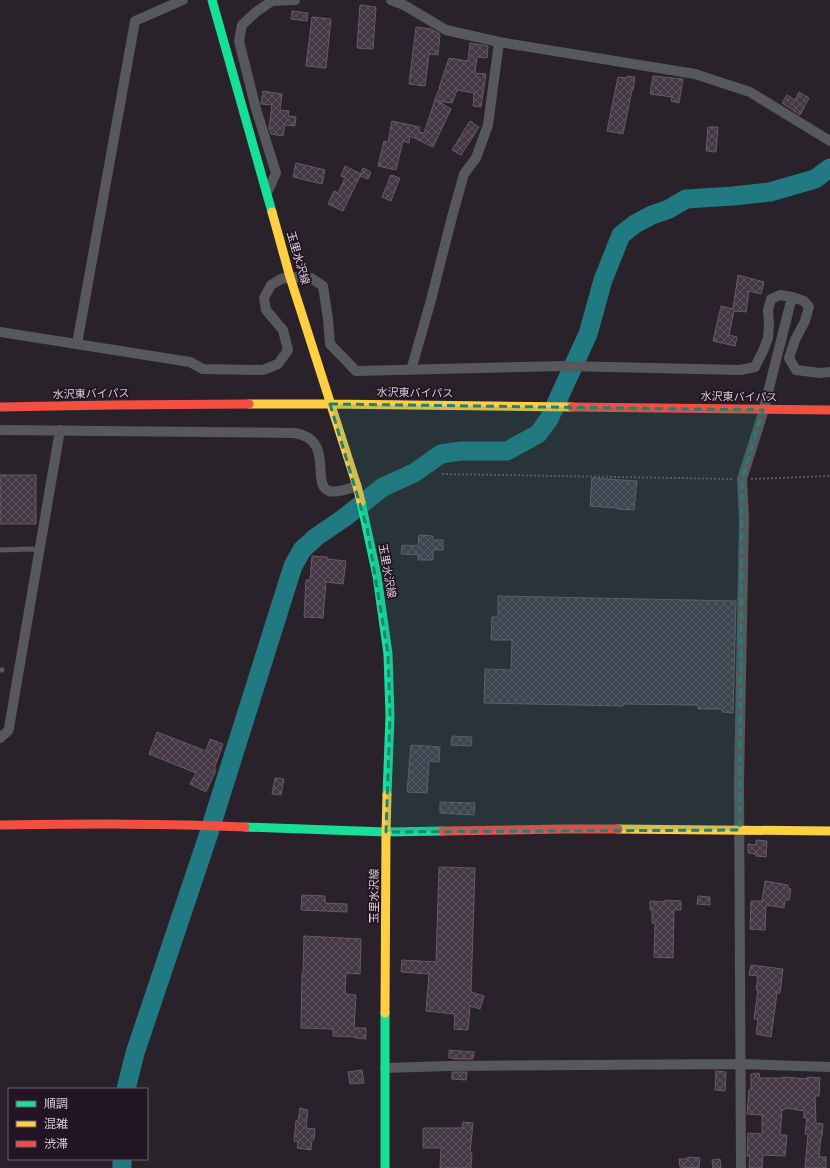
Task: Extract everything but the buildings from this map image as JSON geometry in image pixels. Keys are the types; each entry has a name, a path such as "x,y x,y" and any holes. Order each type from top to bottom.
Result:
{"main road":[{"name":"玉里水沢線","path":"212,0 290,277 357,486 377,576 388,654 390,716 386,832 385,1168"},
{"name":"水沢東バイパス","path":"0,408 119,405 330,404 830,410"},
{"path":"0,824 220,825 386,832 564,829 830,831"}],"street":[{"path":"77,344 135,21 183,0"},
{"path":"267,194 276,173 256,109 239,41 242,25 256,12 272,1 295,0"},
{"path":"392,0 404,5 446,30 499,42 696,74 750,92 830,141"},
{"path":"410,370 431,300 464,174 476,158 488,125 499,42"},
{"path":"0,332 190,362 203,369 263,370 278,364 288,350 282,330 266,310 264,298 271,285 281,280 290,277 311,278 323,286 330,344 356,371 565,366 740,370 755,367 768,338 768,310 771,299 780,295 804,301 809,307 805,321 795,340 789,358 796,370 820,373 830,372"},
{"path":"740,1168 741,1064 739,782 744,518 742,479 762,416 792,297"},
{"path":"0,430 300,434 306,436 315,443 319,455 321,477 326,489 329,491 336,491 357,486"},
{"path":"0,738 8,731 9,728 60,430"},
{"path":"385,1068 456,1066 741,1064 830,1067"}],"lane":[{"path":"0,550 40,550"}],"path":[{"path":"442,474 742,479 830,476"}],"highlighted area":[{"path":"330,404 763,410 742,479 740,830 386,832 390,716 388,654 367,528"}],"waterway":[{"path":"126,1088 135,1053 208,836 293,566 302,550 316,537 344,518 383,487 414,473 441,454 461,451 507,451 538,434 549,419 588,334 603,280 621,235 635,224 652,215 669,209 686,199 770,192 815,179 830,168"},
{"path":"122,1160 122,1168"}],"traffic: fast":[{"path":"212,0 272,212"},
{"path":"361,502 377,576 388,654 390,716 387,795"},
{"path":"245,827 386,832 443,831"},
{"path":"385,1013 385,1168"}],"traffic: slow":[{"path":"272,212 290,277 361,502"},
{"path":"249,404 572,407"},
{"path":"385,1013 387,795"},
{"path":"618,829 830,831"}],"traffic: jam":[{"path":"0,407 249,404"},
{"path":"572,407 830,410"},
{"path":"0,825 154,824 245,827"},
{"path":"443,831 618,829"}]}
